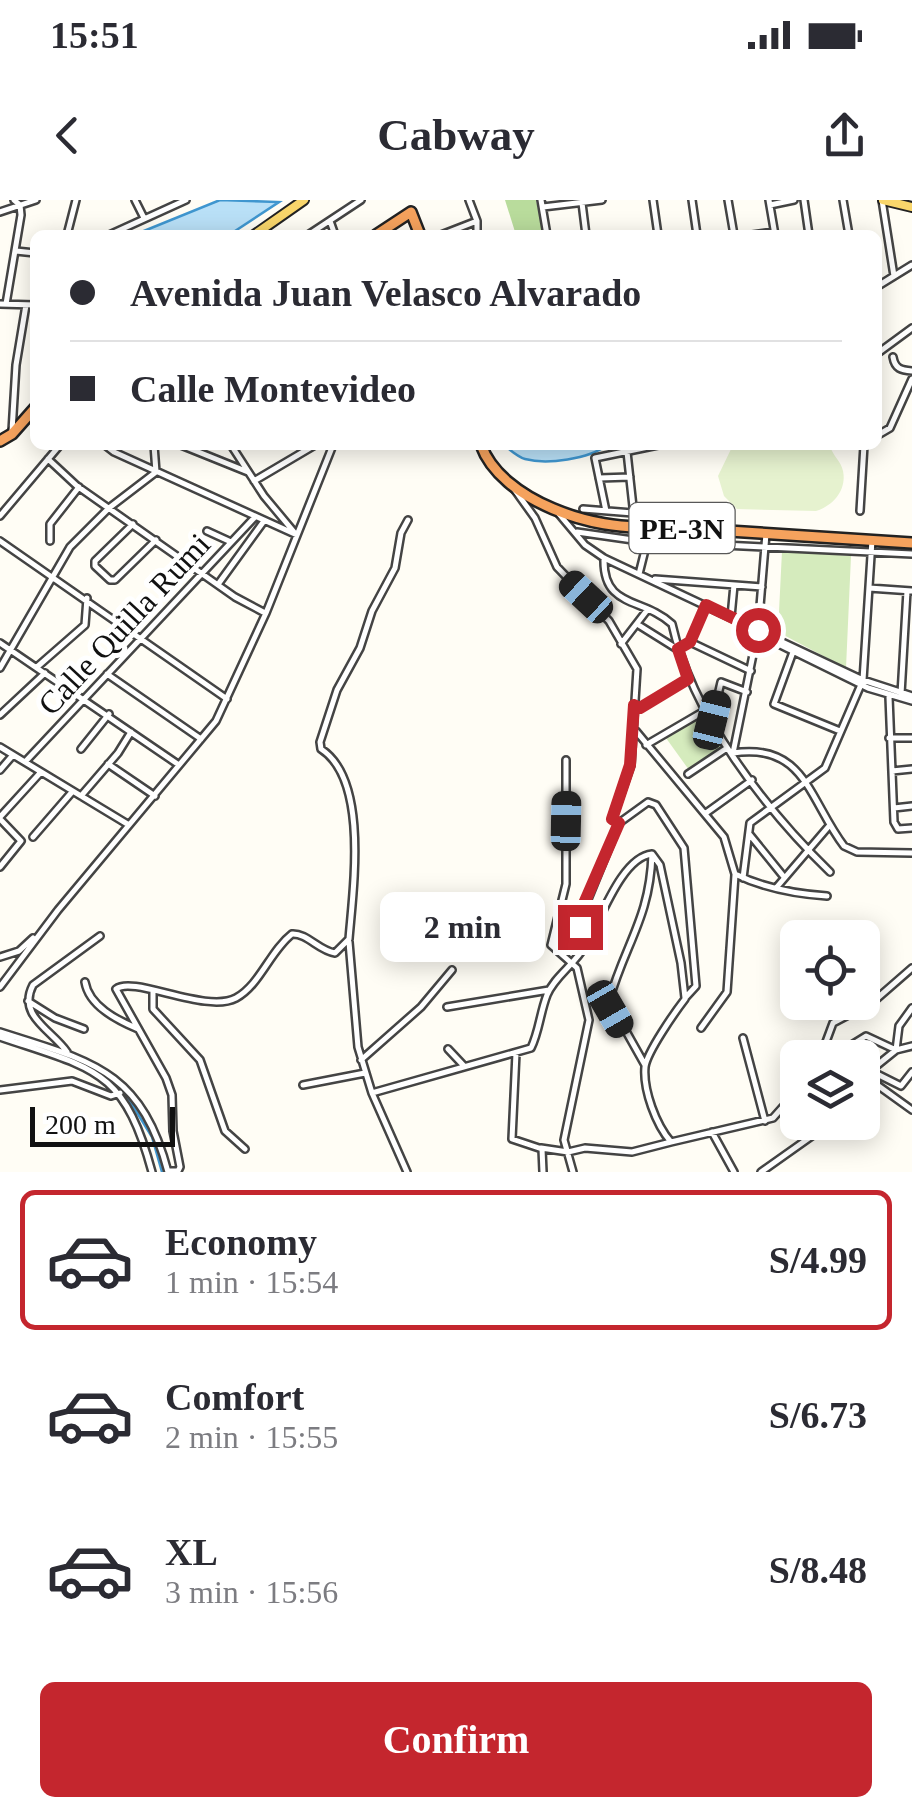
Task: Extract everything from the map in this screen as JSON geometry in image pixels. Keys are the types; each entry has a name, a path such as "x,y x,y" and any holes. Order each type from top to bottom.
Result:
{"highway":[{"path":"383,230 410,209 418,230"},
{"path":"5,441 30,414"},
{"name":"PE-3N","path":"484,450 487,460 510,482 555,510 590,523 912,543"}],"main road":[{"path":"261,230 304,200"},
{"path":"882,200 912,207"}],"street":[{"path":"0,212 35,200"},
{"path":"68,230 76,200"},
{"path":"135,200 144,218"},
{"path":"119,230 186,200"},
{"path":"316,230 361,200"},
{"path":"468,200 477,230"},
{"path":"546,230 542,204 602,200"},
{"path":"653,200 657,230"},
{"path":"692,200 696,230"},
{"path":"728,200 733,230"},
{"path":"775,230 770,202 794,200"},
{"path":"804,200 808,230"},
{"path":"843,200 848,230"},
{"path":"882,200 894,276"},
{"path":"17,203 16,251 3,304 30,305"},
{"path":"582,203 585,230"},
{"path":"330,221 333,230"},
{"path":"454,230 476,221"},
{"path":"16,251 30,252"},
{"path":"882,284 912,265"},
{"path":"5,441 26,305"},
{"path":"882,347 912,328"},
{"path":"893,357 900,370 912,371"},
{"path":"882,433 890,428 912,379"},
{"path":"0,516 56,450"},
{"path":"114,450 297,536"},
{"path":"154,450 156,472"},
{"path":"193,450 249,473"},
{"path":"234,450 297,536"},
{"path":"254,481 307,450"},
{"path":"0,988 42,930 201,739 228,699 331,450"},
{"path":"606,511 597,458 636,450"},
{"path":"860,511 864,450"},
{"path":"627,452 635,528"},
{"path":"48,459 79,488 235,597 266,613"},
{"path":"0,668 70,547 109,508 156,472"},
{"path":"598,478 630,477"},
{"path":"510,482 520,502 535,518 557,567 609,621 637,669 630,765 612,814 612,819 619,823"},
{"path":"50,541 50,524 79,488"},
{"path":"583,509 658,515"},
{"path":"555,510 585,545 604,558 861,682"},
{"name":"Calle Quilla Rumi","path":"26,762 255,517"},
{"path":"219,583 265,520"},
{"path":"407,1172 361,1060 349,939 354,815 350,792 333,758 321,750 320,742 337,690 395,568 401,534 408,520"},
{"path":"132,524 95,561 95,566 110,580 115,580 156,540"},
{"path":"639,574 651,526"},
{"path":"207,530 232,542"},
{"path":"577,532 647,542 912,554"},
{"path":"740,532 740,548"},
{"path":"731,750 758,631 766,534"},
{"path":"743,878 750,824 825,768 861,682 872,540"},
{"path":"0,541 228,699"},
{"path":"604,558 604,578 611,592 668,619 688,679 731,750 771,808 830,872"},
{"path":"650,579 762,587"},
{"path":"732,618 734,586"},
{"path":"869,588 910,591 901,694"},
{"path":"36,668 86,625 87,598"},
{"path":"678,649 690,642 706,605"},
{"path":"622,644 648,609"},
{"path":"637,624 678,649"},
{"path":"758,631 793,652 889,694 912,699"},
{"path":"690,642 751,671"},
{"path":"0,643 179,765"},
{"path":"793,652 774,704 840,730"},
{"path":"903,660 912,660"},
{"path":"0,716 45,673"},
{"path":"107,674 201,739"},
{"path":"634,705 640,708 688,679"},
{"path":"712,720 722,682 747,692"},
{"path":"889,694 912,699"},
{"path":"889,694 896,827 912,828"},
{"path":"646,745 706,710"},
{"path":"81,749 109,714"},
{"path":"634,729 724,838 735,874 728,992 701,1028"},
{"path":"81,796 132,731"},
{"path":"889,738 912,738"},
{"path":"0,747 129,826"},
{"path":"688,774 731,750 779,756 796,768 844,846 857,852 912,853"},
{"path":"0,770 13,756"},
{"path":"566,760 566,884 551,945 572,962 581,981 589,1031 564,1140 573,1172"},
{"path":"108,764 155,796"},
{"path":"892,771 912,769"},
{"path":"0,866 21,841 0,818 41,772"},
{"path":"706,813 752,780"},
{"path":"33,838 72,792"},
{"path":"607,902 584,925 577,926 619,823 639,806 648,802 656,805 684,848 696,986 645,1066"},
{"path":"894,808 912,806"},
{"path":"776,888 829,826"},
{"path":"750,836 784,877"},
{"path":"372,1093 526,1051 534,1043 548,990 587,944 607,902 631,866 644,854 652,854"},
{"path":"652,854 660,865 685,998"},
{"path":"652,854 651,886 644,916 609,1001 645,1066 648,1092 662,1131 671,1142"},
{"path":"735,874 776,888 827,896"},
{"path":"0,957 18,952 42,930"},
{"path":"0,1034 69,1054 108,1072 140,1104 168,1172 180,1167 172,1095 116,989 126,984 225,1002 246,990 292,934 335,953 349,939"},
{"path":"69,1054 35,1019 28,1001 33,985 100,936"},
{"path":"827,1040 833,1023 874,1002 912,968"},
{"path":"361,1060 421,1007 452,970"},
{"path":"84,982 90,998 111,1016 140,1031"},
{"path":"447,1006 548,990"},
{"path":"153,991 152,1008 200,1060 225,1131 245,1150"},
{"path":"28,1001 55,1018 84,1029"},
{"path":"896,1050 900,1026 912,1008"},
{"path":"900,1026 912,1018"},
{"path":"0,1034 85,1066 120,1093 140,1131 152,1172"},
{"path":"743,1038 764,1121"},
{"path":"880,1043 896,1050"},
{"path":"880,1061 896,1050 912,1046"},
{"path":"448,1049 464,1066"},
{"path":"516,1053 512,1139 518,1144 568,1152 585,1148 632,1152 764,1121 780,1110"},
{"path":"880,1077 901,1086 912,1072"},
{"path":"303,1086 364,1073"},
{"path":"0,1090 72,1081 113,1096 120,1093"},
{"path":"880,1083 912,1110"},
{"path":"712,1132 734,1172"},
{"path":"761,1172 806,1140"},
{"path":"540,1148 543,1172"}],"green space":[{"path":"505,200 536,200 543,230 514,230"},
{"path":"731,450 832,450 844,478 833,501 816,511 737,509 724,496 718,476"},
{"path":"782,551 851,556 846,668 778,632"},
{"path":"702,716 722,747 689,770 666,738"}],"water":[{"path":"220,200 279,202 237,230 146,230"},
{"path":"510,450 599,450 568,460 545,461"}],"waterway":[{"path":"122,1088 152,1137 162,1172"}],"route":[{"path":"580,927 576,922 619,823 614,822 612,814 630,765 634,705 640,708 688,679 678,649 690,642 706,605 758,630"}]}
